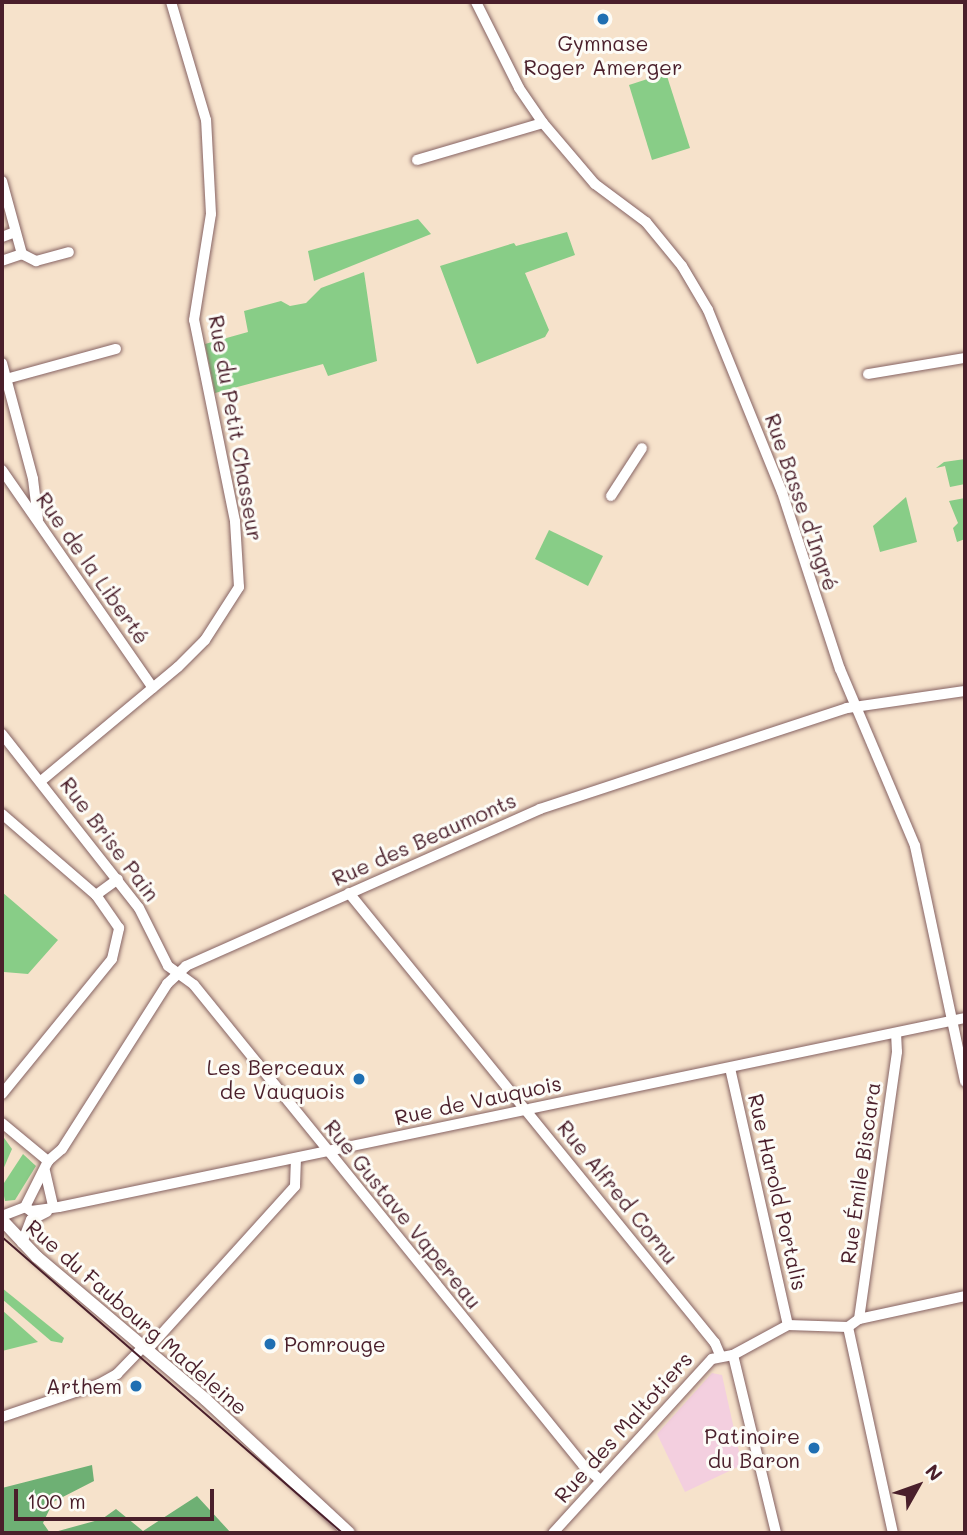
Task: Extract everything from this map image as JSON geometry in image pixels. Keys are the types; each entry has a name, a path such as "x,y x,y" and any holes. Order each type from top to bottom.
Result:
{"street":[{"name":"Rue du Petit Chasseur","path":"41,781 153,688 205,640 239,587 235,521 194,320 211,214 206,120 171,2"},
{"name":"Rue Basse d'Ingré","path":"476,2 519,88 543,124 595,184 646,222 702,296 778,481 836,657 915,846 965,1082"},
{"path":"417,160 543,124"},
{"path":"2,181 22,254 36,261 69,252"},
{"path":"2,237 15,233"},
{"path":"2,261 22,254"},
{"path":"6,379 116,349"},
{"path":"868,374 965,358"},
{"path":"2,363 33,480 38,521"},
{"path":"611,496 642,448"},
{"name":"Rue de la Liberté","path":"2,470 153,688"},
{"name":"Rue des Beaumonts","path":"178,972 540,808 858,706 965,691"},
{"name":"Rue Brise Pain","path":"2,734 118,879 153,930 168,966 178,972"},
{"path":"2,814 96,895 119,928 112,959 2,1094"},
{"path":"96,895 118,879"},
{"name":"Rue Alfred Cornu","path":"349,893 527,1109 720,1354"},
{"path":"25,1208 47,1166 62,1149 178,972"},
{"name":"Rue Gustave Vapereau","path":"178,972 194,985 600,1480"},
{"name":"Rue de Vauquois","path":"2,1218 25,1208 31,1211 296,1158 965,1018"},
{"name":"Rue Émile Biscara","path":"859,1319 897,1052 896,1033"},
{"name":"Rue Harold Portalis","path":"730,1068 788,1325"},
{"path":"2,1123 47,1166 56,1206 31,1220 22,1242"},
{"path":"2,1417 99,1384 117,1374 145,1348 295,1186 296,1158"},
{"name":"Rue du Faubourg Madeleine","path":"2,1218 22,1242 145,1348 349,1533"},
{"path":"893,1533 848,1327 859,1319 965,1296"},
{"name":"Rue des Maltotiers","path":"554,1533 706,1363 720,1354 733,1354 788,1325 848,1327"},
{"path":"733,1354 776,1533"}],"shaded area":[{"path":"712,1373 722,1375 742,1465 685,1492 657,1434"}],"green space":[{"path":"666,73 690,148 652,160 629,85"},
{"path":"418,219 431,234 314,281 308,251"},
{"path":"567,232 575,255 525,273 549,330 545,337 477,364 440,266 514,243 516,246"},
{"path":"364,272 377,361 328,376 323,364 215,393 205,344 248,332 244,311 281,301 290,306 306,303 321,288"},
{"path":"965,459 965,484 950,487 945,466 936,468 944,462"},
{"path":"906,497 917,542 880,552 873,526"},
{"path":"965,498 965,539 957,542 953,528 958,523 949,501"},
{"path":"549,530 603,556 588,586 535,559"},
{"path":"2,892 58,940 28,974 4,972 2,978"},
{"path":"2,1135 12,1149 2,1172"},
{"path":"23,1154 36,1166 15,1200 5,1201 2,1186"},
{"path":"2,1288 64,1338 62,1343 51,1341 2,1299"},
{"path":"2,1310 38,1342 2,1351"},
{"path":"92,1465 94,1481 53,1502 43,1523 50,1533 2,1533 2,1488"},
{"path":"197,1496 231,1533 51,1533 102,1519 116,1509 143,1531"}],"tram line":[{"path":"2,1237 342,1533"}],"place":[{"name":"Gymnase Roger Amerger","path":"603,19"},
{"name":"Les Berceaux de Vauquois","path":"359,1079"},
{"name":"Pomrouge","path":"270,1344"},
{"name":"Arthem","path":"136,1386"},
{"name":"Patinoire du Baron","path":"814,1448"}]}
